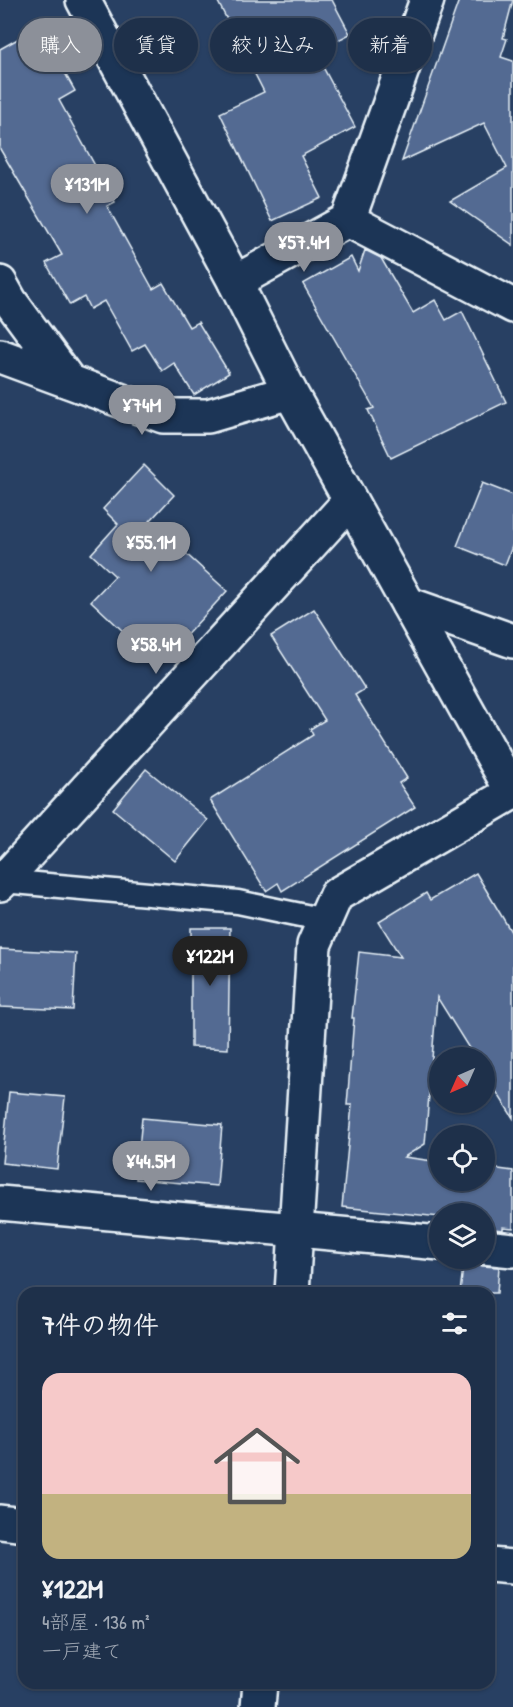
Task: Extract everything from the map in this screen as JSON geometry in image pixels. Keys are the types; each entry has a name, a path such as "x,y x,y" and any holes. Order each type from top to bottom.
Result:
{"street":[{"path":"83,0 235,282 290,392 513,793 336,895 314,945 292,1287"},
{"path":"235,282 348,220 427,0"},
{"path":"348,220 513,306"},
{"path":"0,283 10,302 69,381"},
{"path":"0,356 163,416 207,416 290,392"},
{"path":"1,883 350,501"},
{"path":"408,604 513,642"},
{"path":"0,1203 429,1243"},
{"path":"495,1248 513,1250"},
{"path":"0,1522 18,1524"},
{"path":"495,1566 513,1567"},
{"path":"258,1707 260,1689"}],"lane":[{"path":"1,883 238,902 325,920"}],"building":[{"path":"217,0 332,0 348,30 348,35 336,41 336,18 226,18"},
{"path":"459,0 513,0 503,38 507,39 501,57 513,61 513,245 450,201 507,168 484,123 402,161"},
{"path":"18,39 18,72 64,72 75,91 59,100 115,202 107,206 153,289 163,283 189,327 198,322 229,373 194,395 174,363 162,371 145,344 132,351 104,301 90,309 84,297 70,305 46,263 62,255 0,149 0,49"},
{"path":"254,72 326,72 355,127 301,156 322,198 272,221 220,113 264,92"},
{"path":"365,250 381,258 413,313 435,300 446,320 462,311 506,402 391,458 368,410 374,408 303,284 351,257 358,271"},
{"path":"144,465 174,495 150,521 227,591 159,665 91,601 115,576 91,554 118,524 103,509"},
{"path":"482,483 513,495 513,544 505,565 457,546"},
{"path":"314,609 365,689 355,695 407,778 399,783 415,807 282,891 278,883 266,891 210,800 313,735 310,729 325,720 271,636"},
{"path":"146,769 208,820 175,861 113,809"},
{"path":"476,873 513,935 513,1118 495,1089 495,1047 468,1047 437,997 433,1047 429,1047 429,1095 425,1144 404,1157 429,1160 429,1191 495,1191 495,1169 513,1171 513,1228 495,1229 495,1203 429,1203 429,1216 342,1207 352,1105 347,1105 354,1018 352,1018 359,952 401,957 379,922 426,893 430,900"},
{"path":"191,928 230,928 228,1049 191,1047"},
{"path":"0,949 76,953 73,1010 0,1007"},
{"path":"9,1092 65,1097 57,1169 2,1163"},
{"path":"142,1118 222,1125 217,1186 136,1179"},
{"path":"499,1267 497,1293 495,1293 495,1287 461,1287 463,1269"}]}
